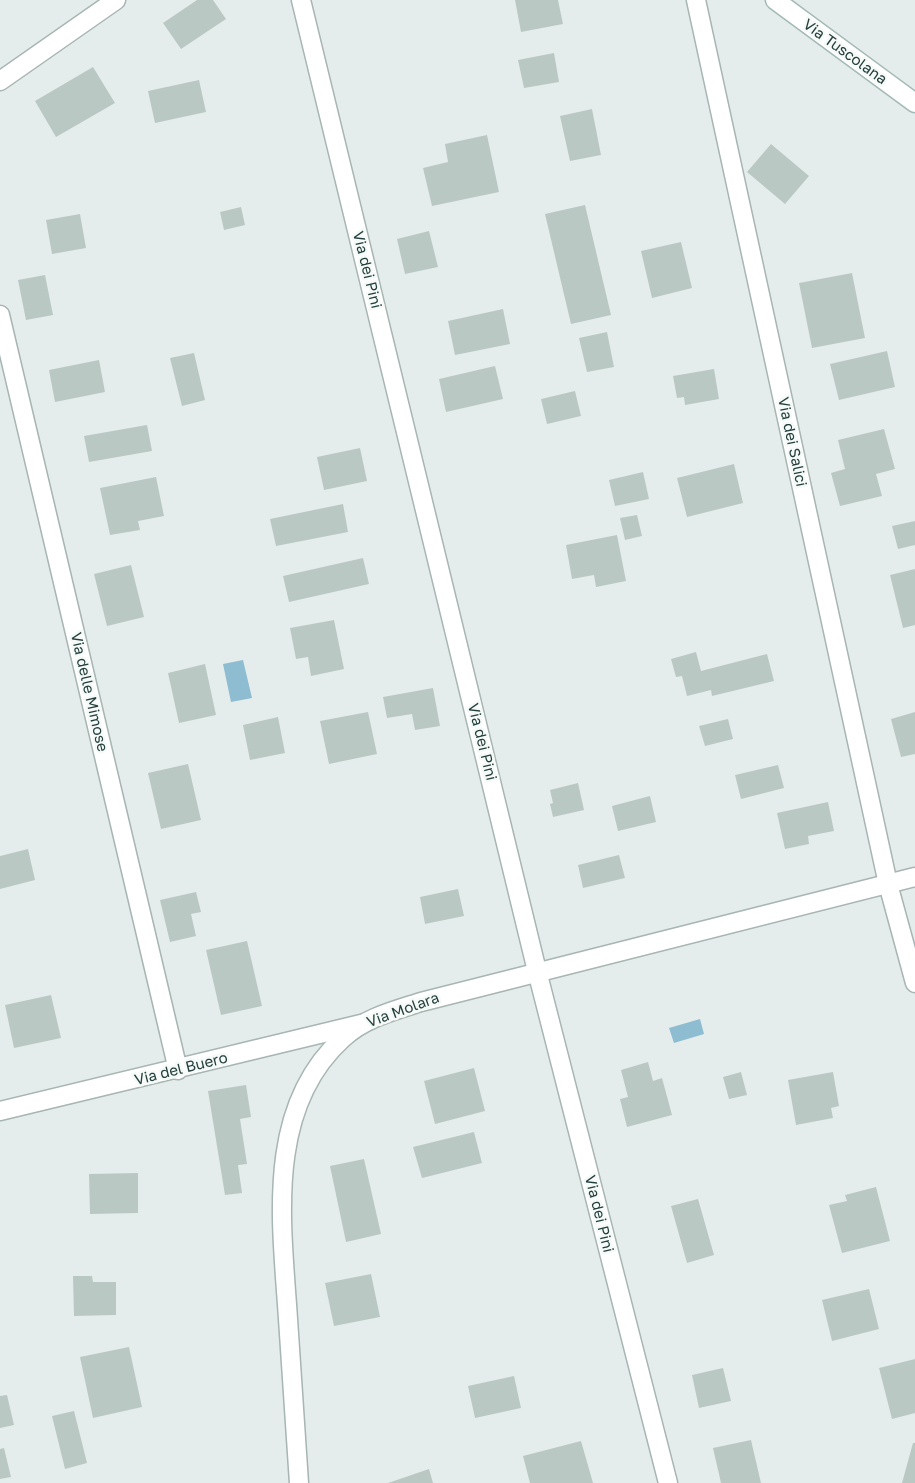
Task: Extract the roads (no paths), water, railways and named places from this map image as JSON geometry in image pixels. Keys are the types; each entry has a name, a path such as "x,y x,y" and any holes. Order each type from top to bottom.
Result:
{"street":[{"path":"0,81 116,0"},
{"name":"Via dei Pini","path":"301,0 537,972 668,1483"},
{"name":"Via dei Salici","path":"696,0 888,884 915,983"},
{"name":"Via Tuscolana","path":"775,0 915,103"},
{"name":"Via delle Mimose","path":"0,315 178,1070"},
{"name":"Via Molara","path":"299,1483 282,1227 282,1183 286,1148 299,1104 317,1070 335,1046 361,1024 398,1008 915,877"},
{"name":"Via del Buero","path":"0,1111 178,1070 361,1024"}],"water":[{"path":"243,660 252,698 231,702 223,664"},
{"path":"700,1019 704,1034 674,1043 669,1028"}]}
